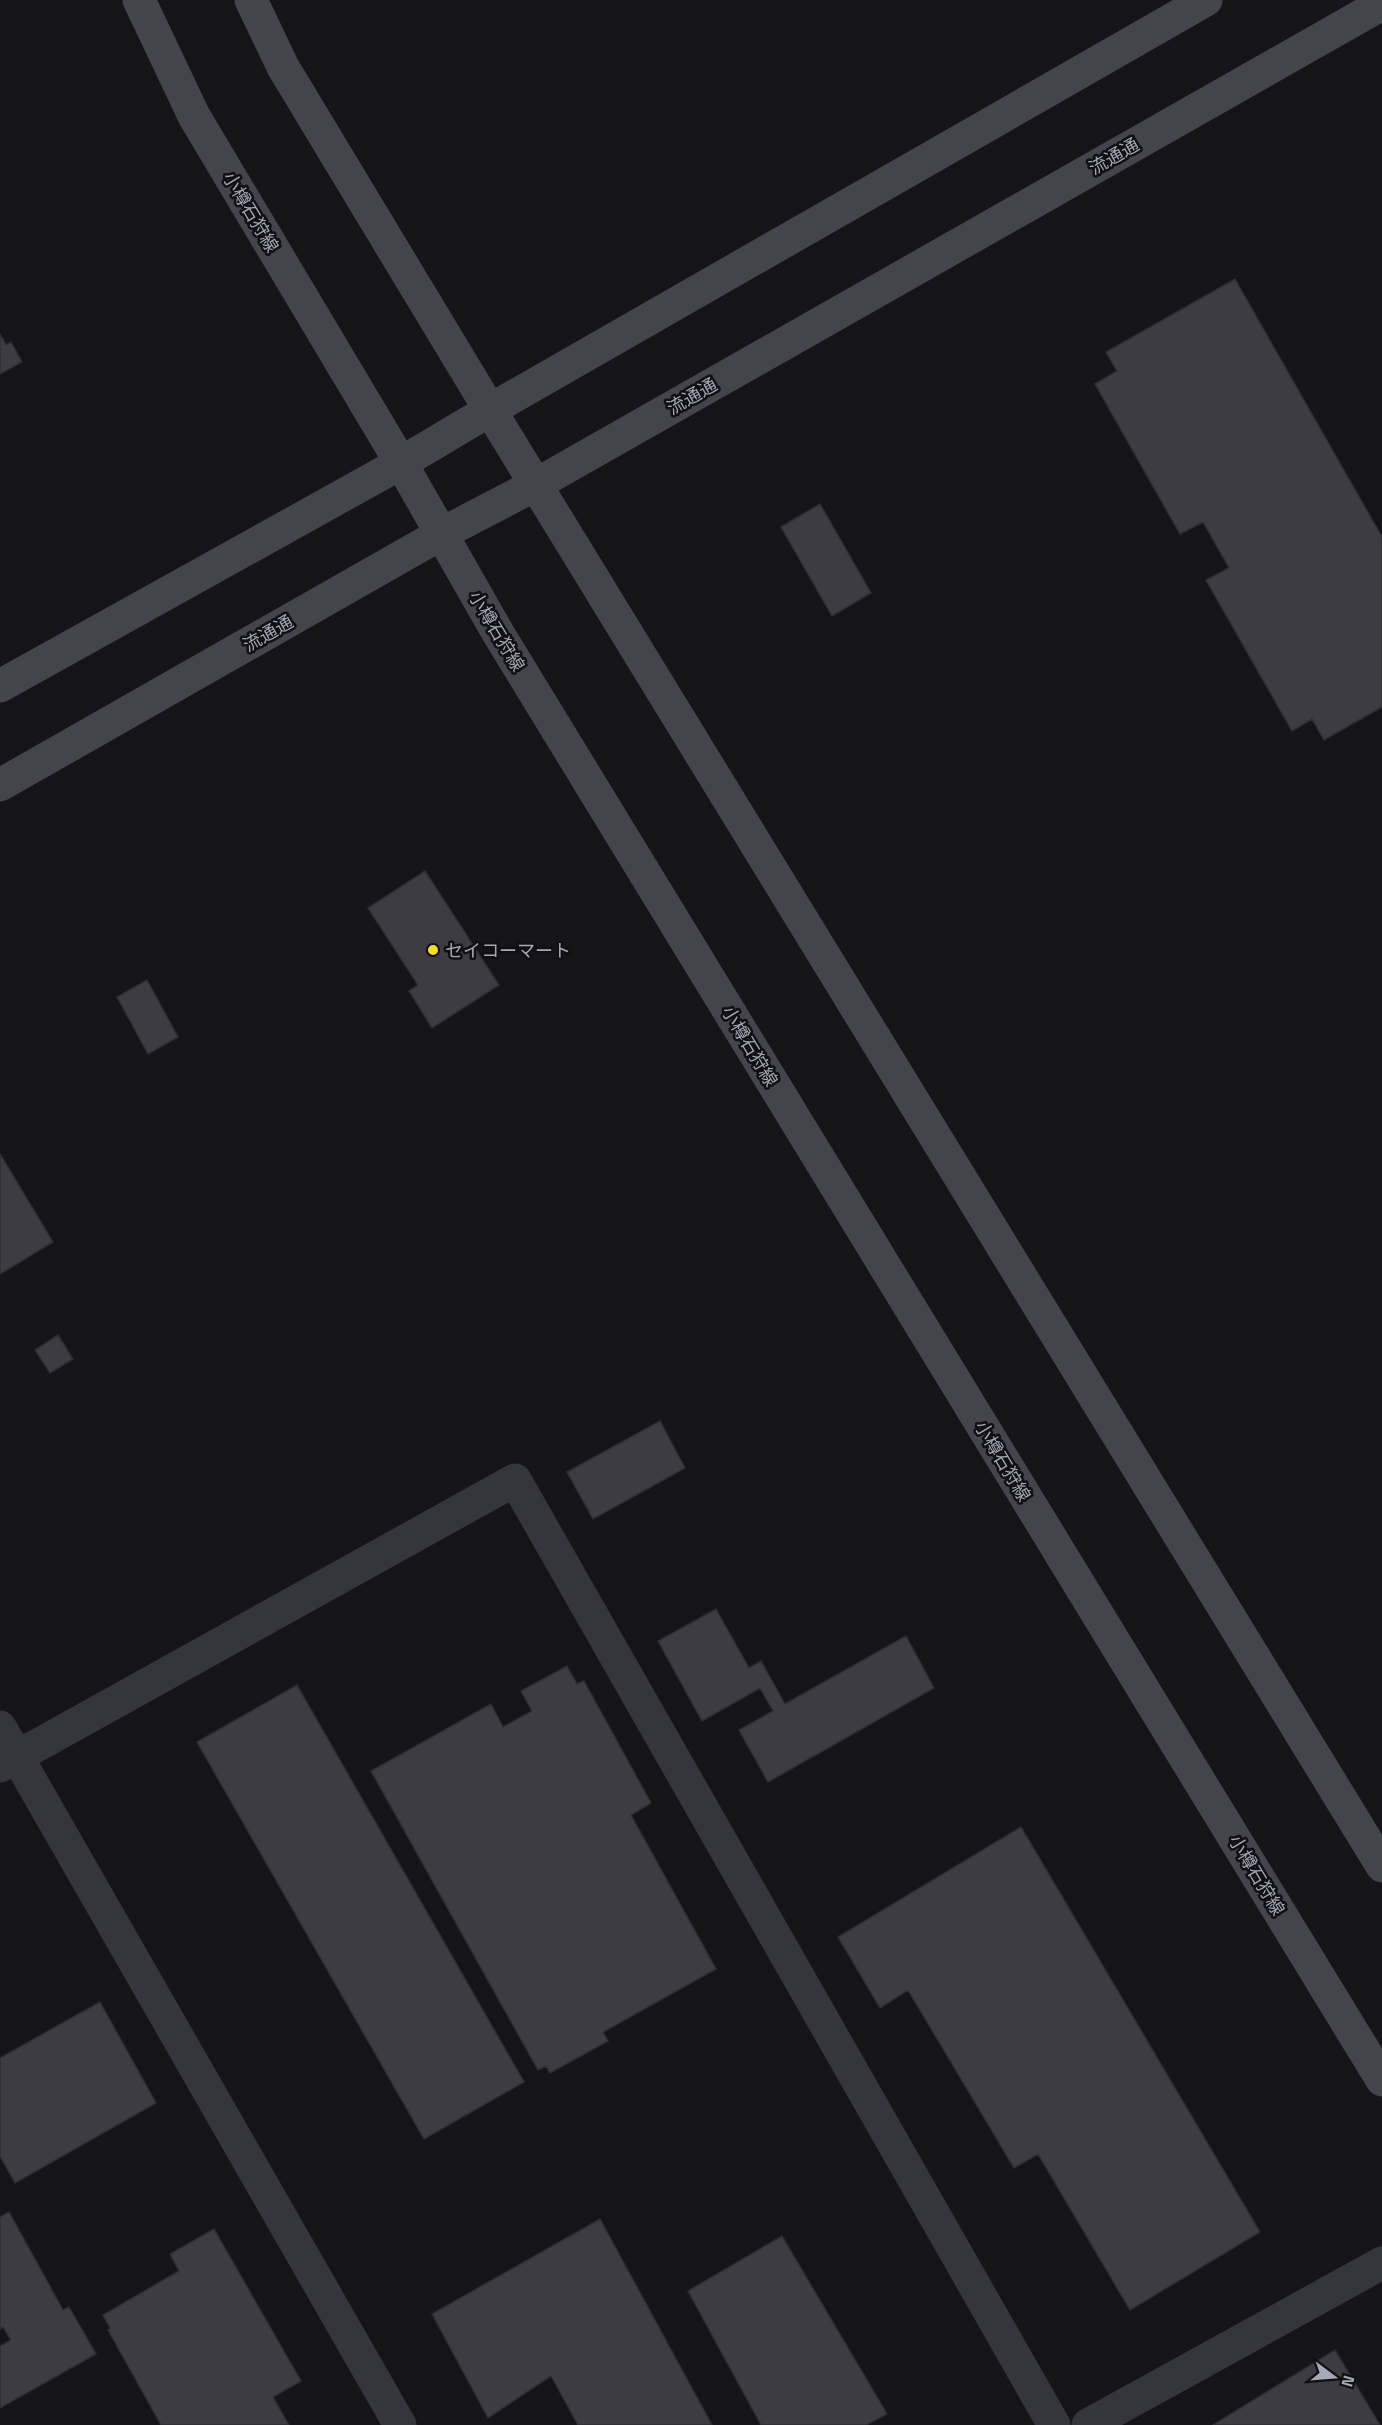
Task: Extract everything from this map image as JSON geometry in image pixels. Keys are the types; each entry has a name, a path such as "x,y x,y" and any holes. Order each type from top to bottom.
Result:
{"main road":[{"name":"小樽石狩線","path":"139,0 194,116 401,463 498,633 1382,2080"},
{"path":"251,0 283,67 490,410 1382,1866"},
{"path":"0,686 401,463 1206,0"},
{"name":"流通通","path":"0,785 441,534 537,484 1382,4"}],"street":[{"path":"8,1761 515,1480 1054,2425"},
{"path":"0,1727 8,1761 400,2425"},
{"path":"1088,2425 1382,2263"}],"building":[{"path":"1235,279 1382,537 1382,707 1324,740 1312,719 1292,731 1206,580 1229,568 1203,522 1180,534 1095,384 1117,371 1106,352"},
{"path":"0,334 6,345 11,342 22,362 0,374"},
{"path":"820,504 871,593 832,616 781,527"},
{"path":"425,871 499,985 432,1028 409,991 418,985 368,908"},
{"path":"147,980 178,1037 148,1054 117,997"},
{"path":"0,1154 53,1242 0,1274"},
{"path":"58,1335 73,1359 50,1373 35,1350"},
{"path":"660,1421 685,1468 593,1519 567,1472"},
{"path":"716,1609 749,1668 761,1661 785,1704 906,1636 934,1688 768,1782 739,1730 773,1711 760,1688 702,1721 658,1641"},
{"path":"567,1666 577,1684 584,1681 651,1803 631,1815 716,1969 603,2032 608,2041 550,2073 546,2066 538,2070 371,1771 491,1704 503,1727 532,1711 521,1691"},
{"path":"297,1685 524,2082 424,2139 197,1742"},
{"path":"1021,1827 1260,2232 1130,2310 1038,2154 1014,2168 908,1990 880,2008 838,1937"},
{"path":"100,2002 156,2103 15,2183 0,2156 0,2058"},
{"path":"9,2212 63,2310 69,2307 96,2354 0,2408 0,2346 11,2340 3,2327 0,2329 0,2217"},
{"path":"600,2219 712,2425 578,2425 551,2376 488,2418 432,2314"},
{"path":"214,2229 301,2381 273,2397 289,2425 161,2425 108,2330 110,2328 103,2315 179,2271 170,2254"},
{"path":"782,2236 887,2414 866,2425 761,2425 688,2291"},
{"path":"1335,2350 1380,2425 1213,2425"}],"place":[{"name":"セイコーマート","path":"433,950"}]}
